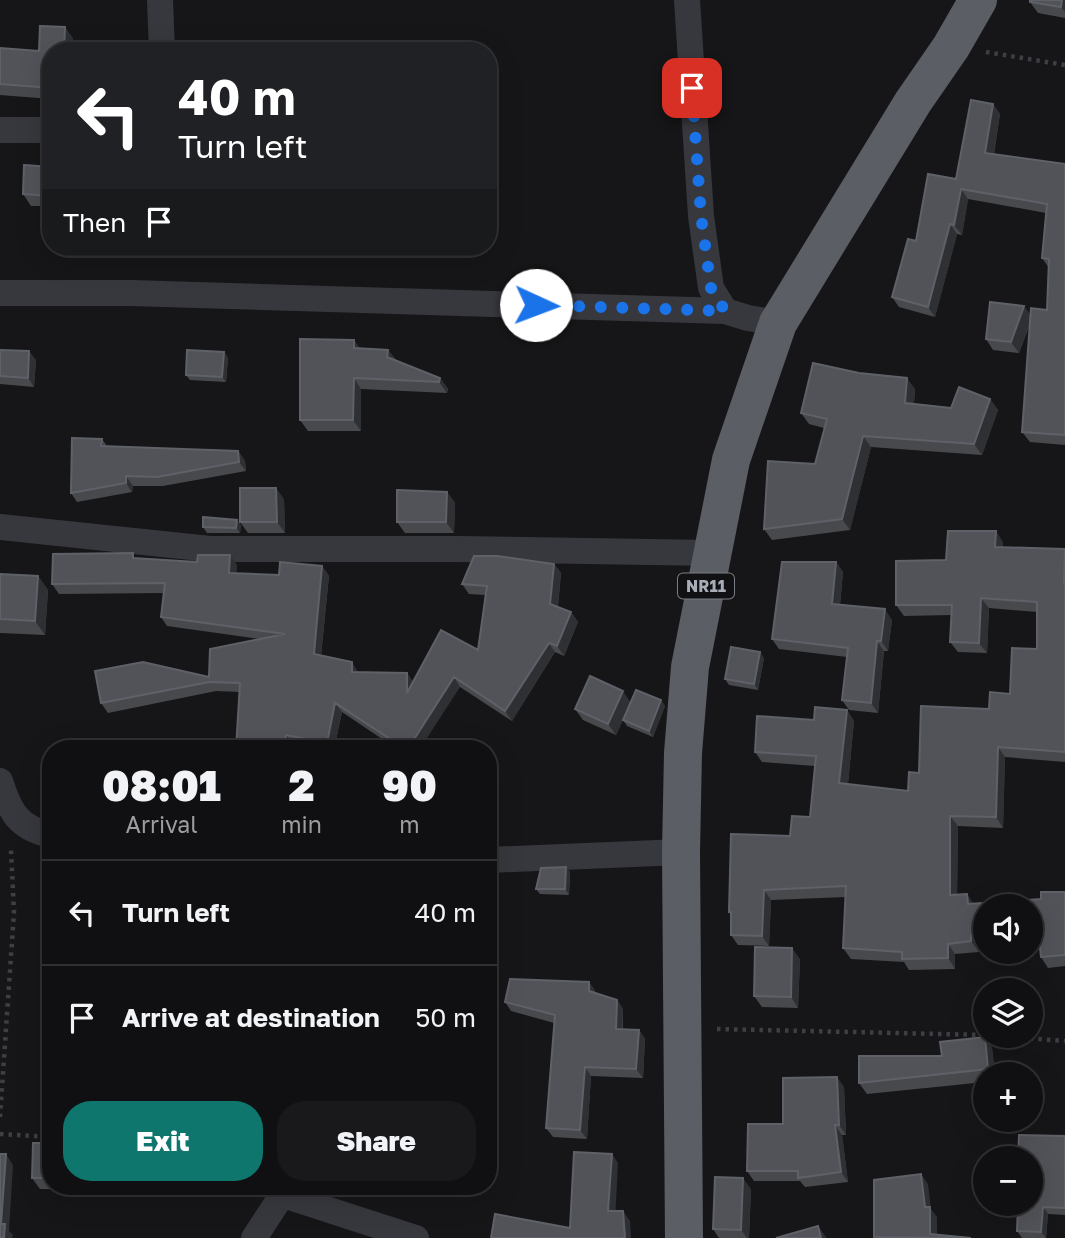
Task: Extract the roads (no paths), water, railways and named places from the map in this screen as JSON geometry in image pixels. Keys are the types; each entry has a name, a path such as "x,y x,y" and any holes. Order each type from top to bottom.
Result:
{"highway":[{"name":"NR11","path":"684,1238 681,852 683,753 690,667 731,460 778,323 978,0"}],"street":[{"path":"160,0 162,42"},
{"path":"687,0 701,216 711,288 725,311"},
{"path":"0,130 42,130"},
{"path":"0,293 131,293 725,311 778,323"},
{"path":"0,527 210,549 712,553"},
{"path":"0,781 9,807 30,831 42,833"},
{"path":"497,860 681,852"},
{"path":"254,1238 283,1195"},
{"path":"297,1195 416,1238"}]}
